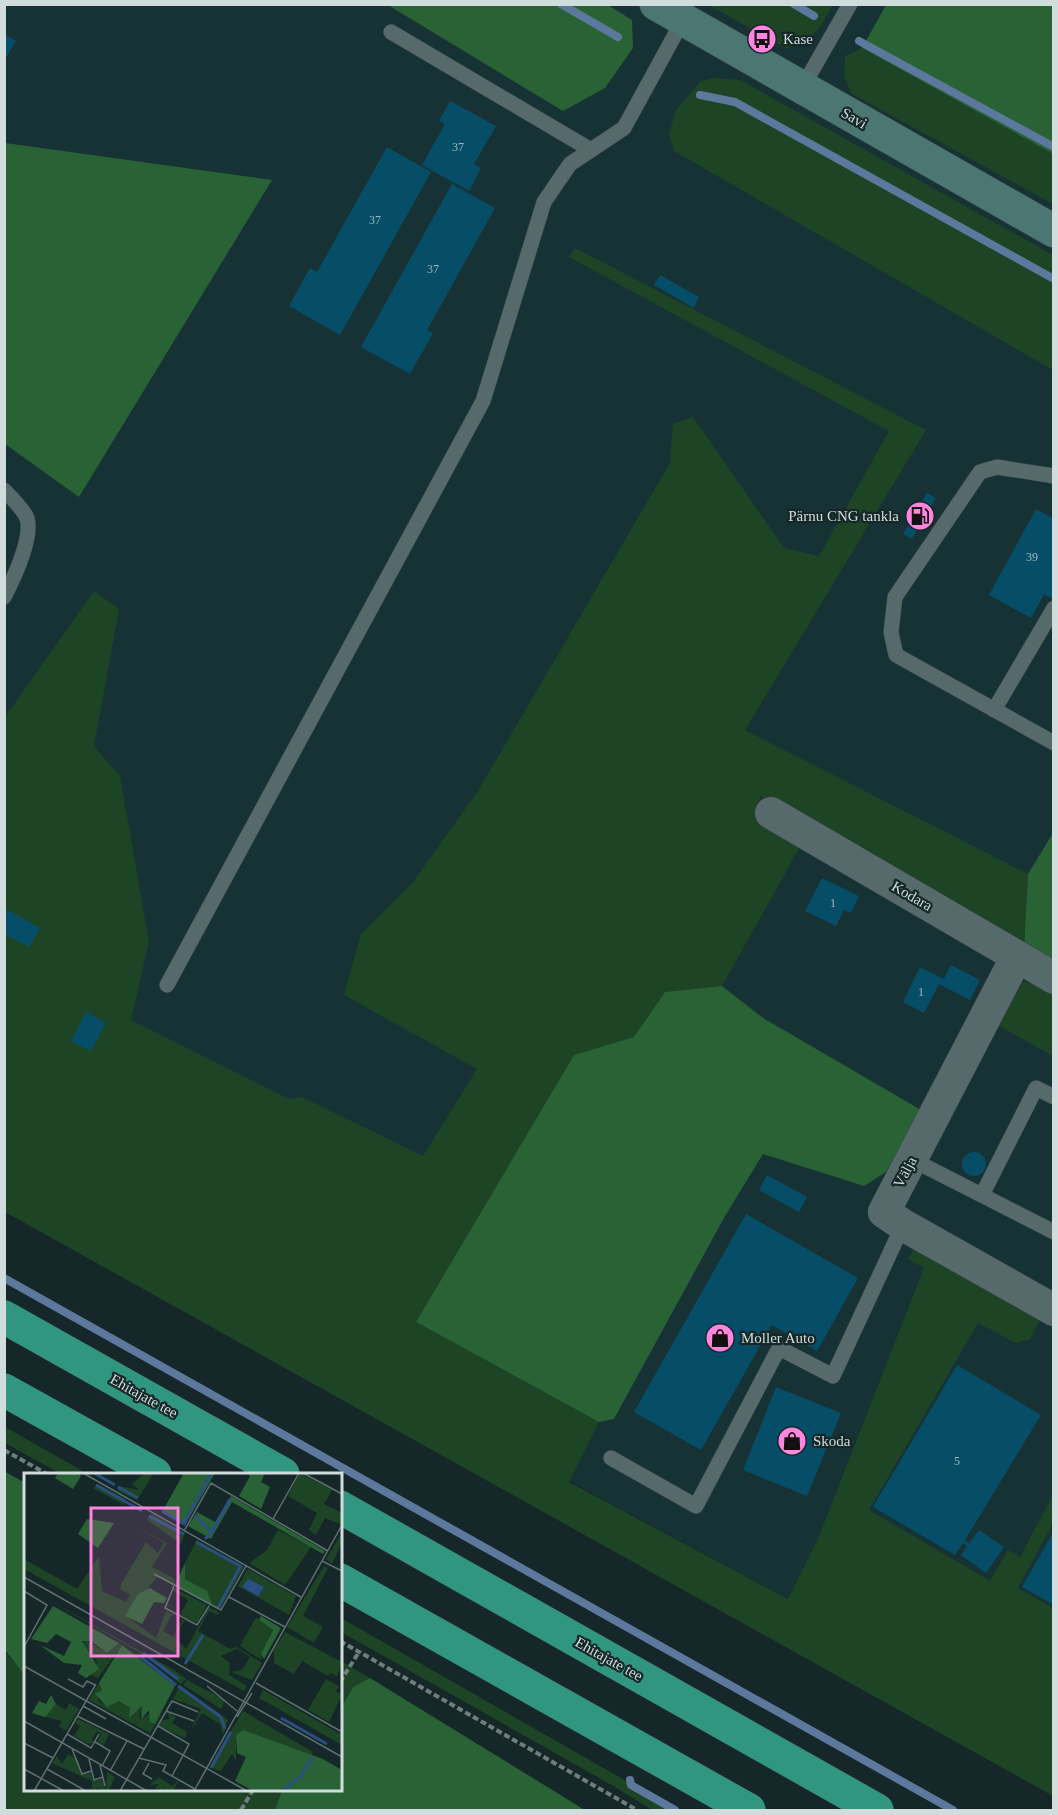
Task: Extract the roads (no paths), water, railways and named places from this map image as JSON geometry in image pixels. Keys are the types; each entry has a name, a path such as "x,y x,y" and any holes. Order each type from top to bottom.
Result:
{"highway":[{"name":"Ehitajate tee","path":"4,1317 281,1473"},
{"path":"4,1390 153,1473"},
{"name":"Ehitajate tee","path":"342,1508 877,1810"},
{"path":"342,1581 749,1810"}],"street":[{"name":"Savi","path":"669,12 1053,231"},
{"name":"Kodara","path":"771,813 1053,978"},
{"name":"Välja","path":"1016,958 884,1212 1053,1310"}],"lane":[{"path":"802,88 850,4"},
{"path":"167,985 483,401 544,202 570,164 624,128 669,12"},
{"path":"391,32 591,150"},
{"path":"1053,476 997,467 980,472 895,597 891,632 896,655 1053,743"},
{"path":"4,490 27,517 27,541 16,575 4,597"},
{"path":"994,710 1053,608"},
{"path":"982,1195 1036,1088 1053,1097"},
{"path":"911,1159 1053,1232"},
{"path":"611,1458 696,1506 779,1348 833,1376 903,1225"}],"waterway":[{"path":"561,4 618,37"},
{"path":"794,4 814,16"},
{"path":"859,41 1054,147"},
{"path":"700,95 735,102 1054,279"},
{"path":"4,1278 953,1810"},
{"path":"630,1780 631,1785 675,1810"}],"place":[{"name":"Kase","path":"762,39"},
{"name":"Pärnu CNG tankla","path":"920,516"},
{"name":"Moller Auto","path":"720,1338"},
{"name":"Skoda","path":"792,1441"}]}
